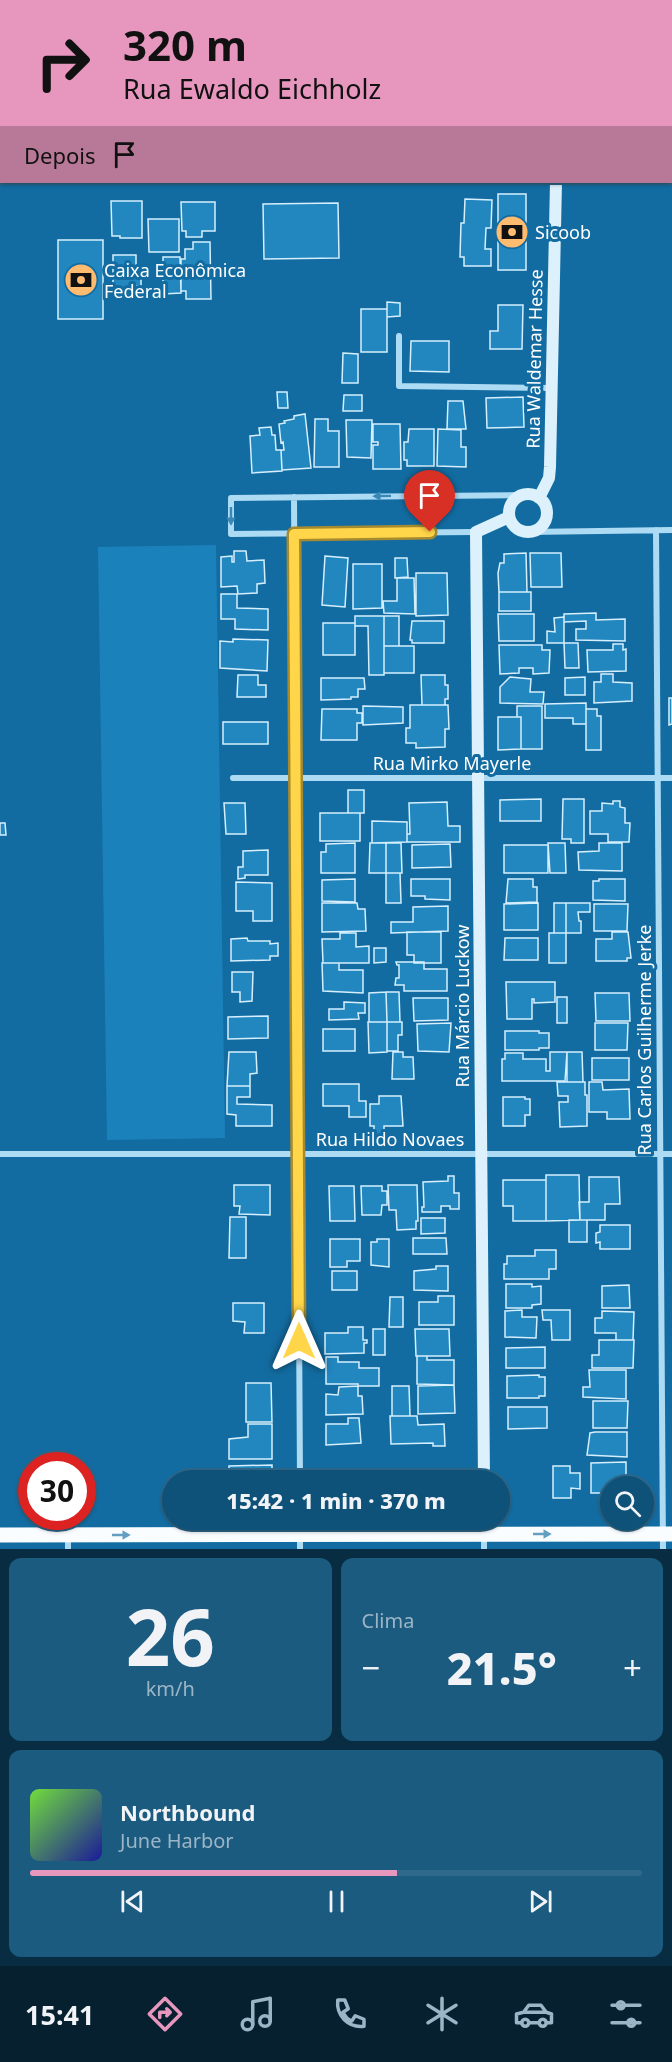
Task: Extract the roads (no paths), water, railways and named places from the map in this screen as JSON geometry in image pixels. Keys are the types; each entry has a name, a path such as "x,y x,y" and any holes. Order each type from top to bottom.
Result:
{"main road":[{"path":"0,1535 68,1542 300,1534 484,1534 666,1539"}],"street":[{"name":"Rua Waldemar Hesse","path":"539,498 549,478 550,467 556,183"},
{"path":"399,336 399,387 552,388"},
{"path":"525,495 514,500 509,517 516,528 528,532 672,530"},
{"path":"509,517 476,532 231,534 231,498 525,495 539,498 546,508 545,519 539,528 528,532"},
{"path":"294,497 300,1470"},
{"name":"Rua Carlos Guilherme Jerke","path":"656,530 660,1154 666,1539"},
{"name":"Rua Márcio Luckow","path":"476,532 483,1470"},
{"name":"Rua Mirko Mayerle","path":"233,777 672,778"},
{"name":"Rua Hildo Novaes","path":"0,1154 672,1154"}],"place":[{"name":"Sicoob","path":"512,232"},
{"name":"Caixa Econômica Federal","path":"81,280"}]}
